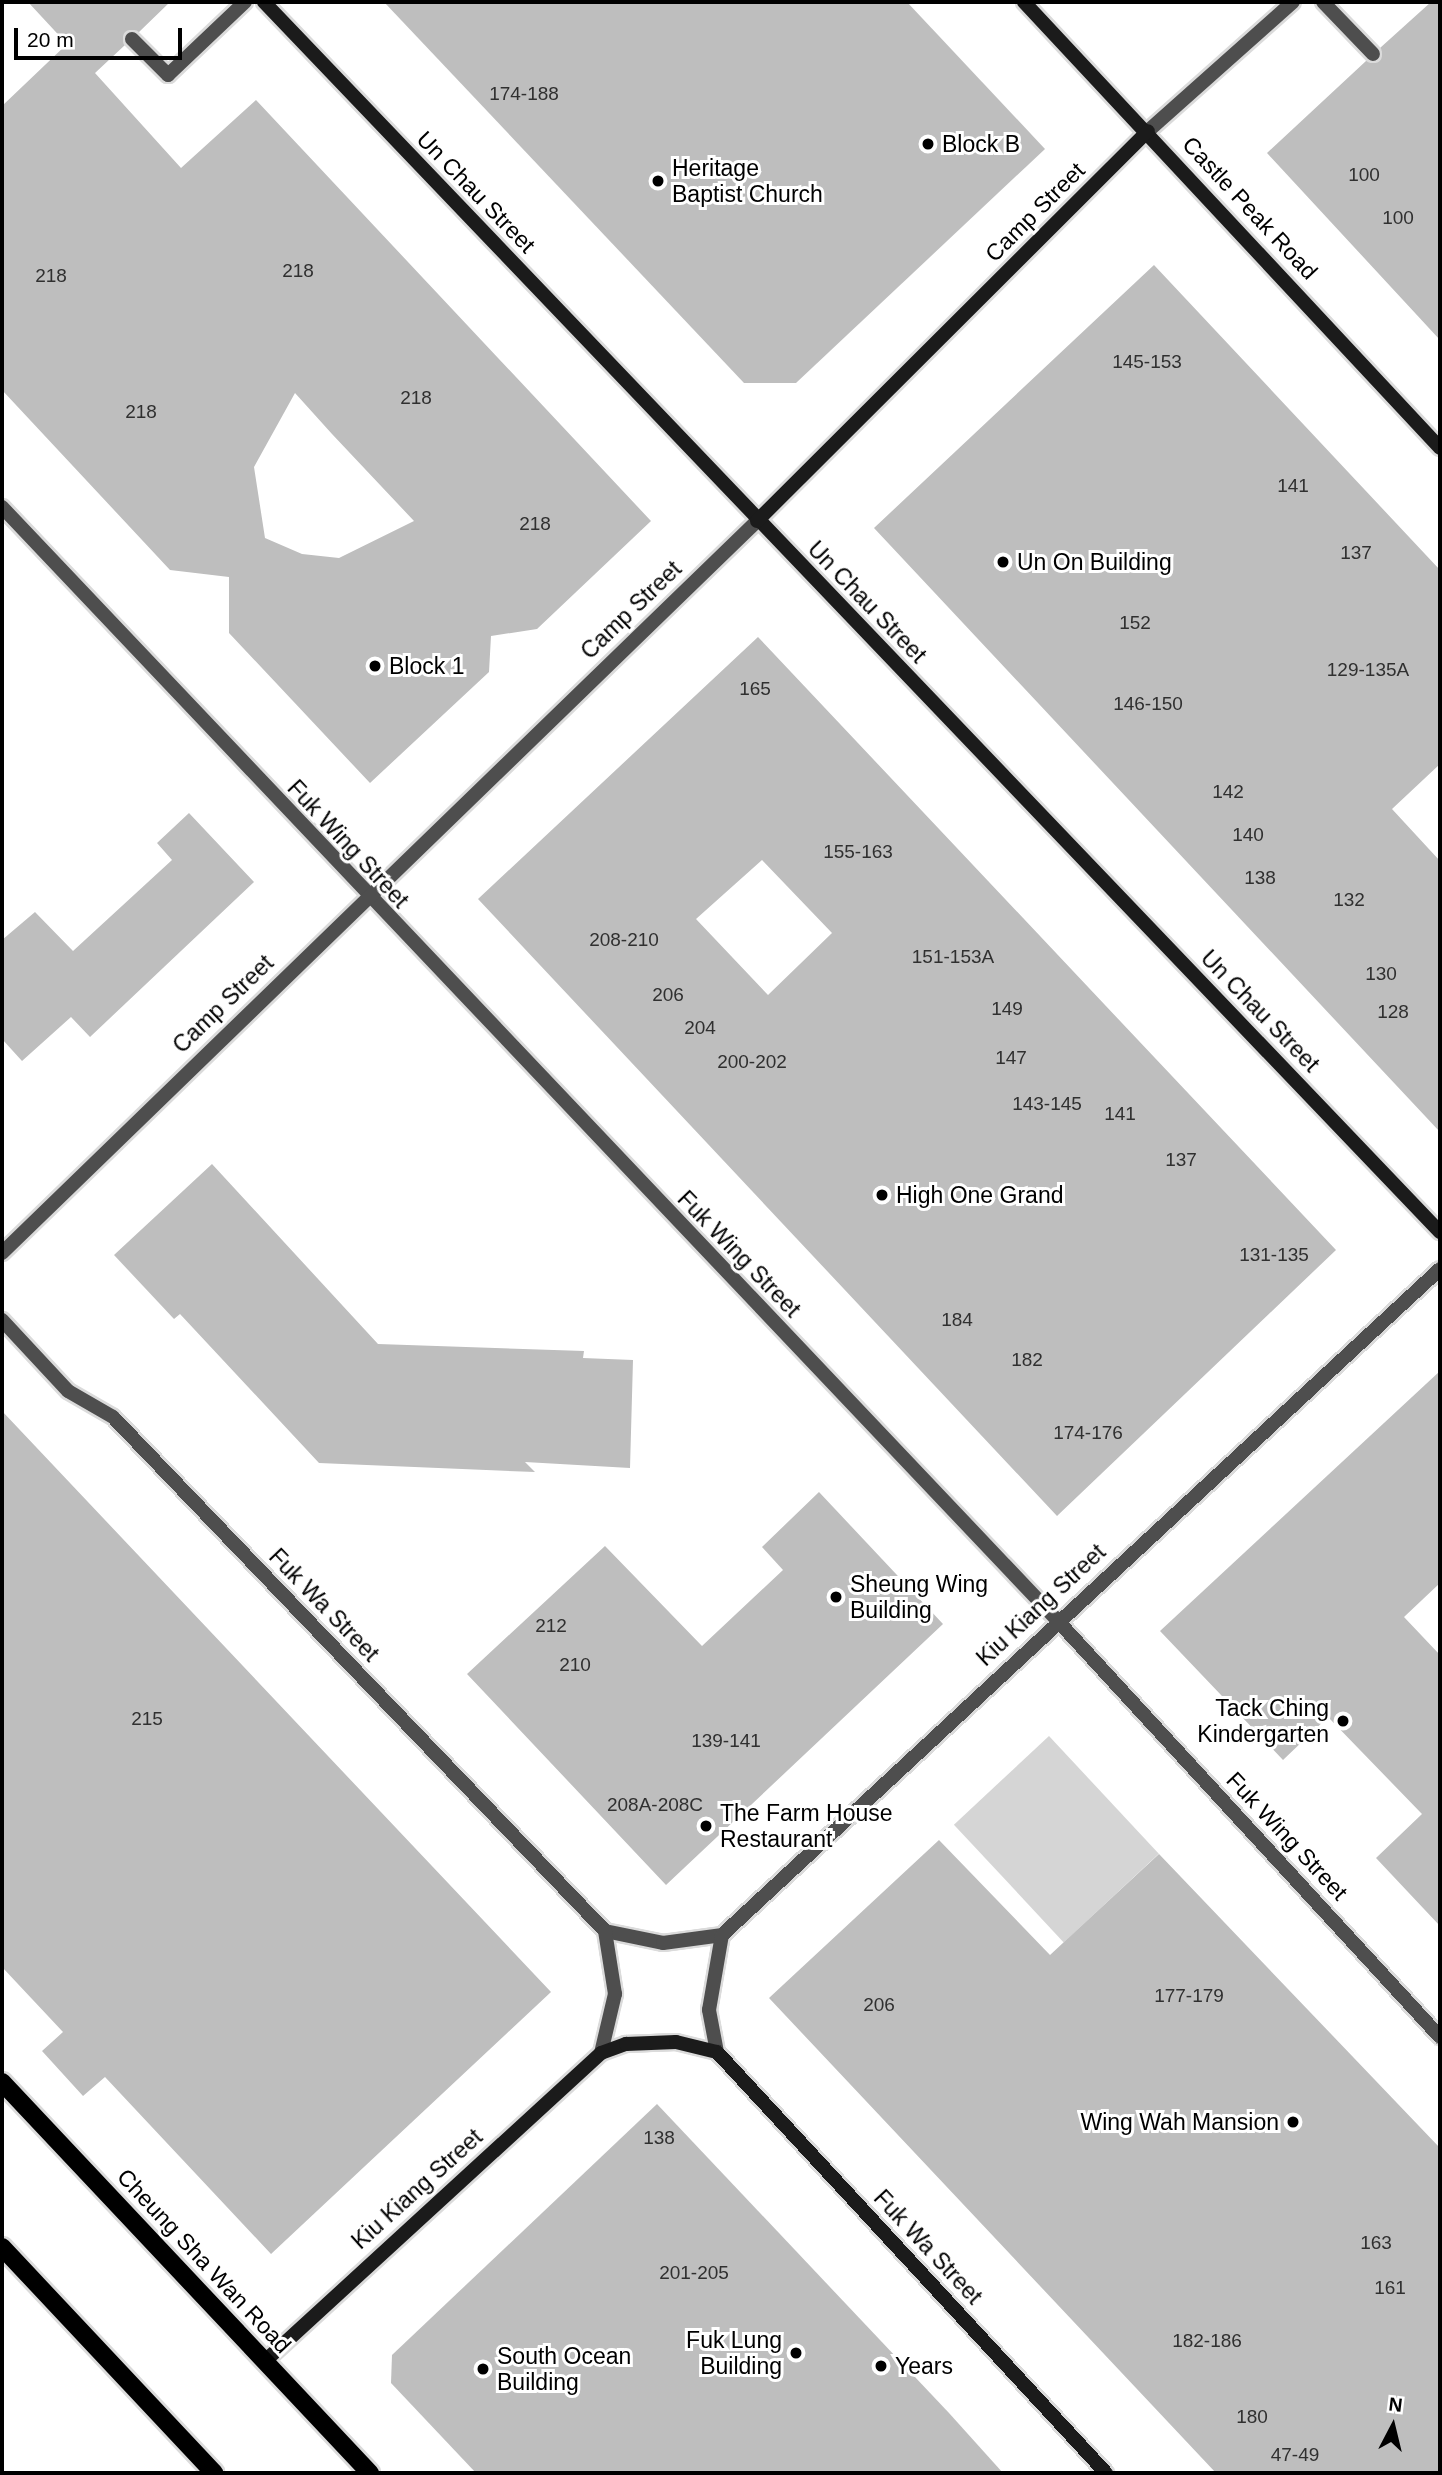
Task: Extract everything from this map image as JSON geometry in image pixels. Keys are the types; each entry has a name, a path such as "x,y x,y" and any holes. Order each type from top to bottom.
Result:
{"main road":[{"name":"Un Chau Street","path":"264,2 757,521 1440,1232"},
{"name":"Castle Peak Road","path":"1024,2 1148,131 1440,448"},
{"name":"Camp Street","path":"757,521 1148,131"},
{"path":"601,2053 656,2041 717,2052"},
{"name":"Fuk Wa Street","path":"717,2052 1106,2473"},
{"name":"Kiu Kiang Street","path":"265,2361 601,2053"},
{"name":"Cheung Sha Wan Road","path":"2,2082 370,2473"},
{"path":"2,2246 214,2473"}],"street":[{"path":"132,38 168,75 245,2"},
{"name":"Camp Street","path":"1148,131 1293,2"},
{"path":"1323,2 1373,54"},
{"name":"Fuk Wing Street","path":"2,506 366,897 1057,1620 1440,2037"},
{"name":"Camp Street","path":"2,1253 366,897 757,521"},
{"name":"Kiu Kiang Street","path":"722,1935 1057,1620 1440,1269"},
{"name":"Fuk Wa Street","path":"2,1320 68,1391 113,1417 605,1931"},
{"path":"601,2053 615,1994 605,1931 663,1943 722,1935 710,1996 717,2052"}],"shaded area":[{"path":"1049,1736 1159,1854 1064,1942 954,1825"}],"building":[{"path":"28,2 170,2 139,32 126,32 125,45 95,73 181,168 256,100 651,521 537,629 491,636 489,672 370,783 229,633 229,577 170,570 2,390 2,106 67,44","holes":["295,393 414,521 339,558 302,554 265,538 254,467"]},
{"path":"384,2 907,2 1045,149 796,383 744,383"},
{"path":"1431,2 1440,2 1440,340 1267,153 1366,61 1379,61 1380,48"},
{"path":"1154,265 1440,570 1440,764 1392,809 1440,861 1440,1132 874,528"},
{"path":"758,637 1336,1250 1057,1516 478,899","holes":["762,860 832,933 768,995 696,919"]},
{"path":"189,813 254,882 90,1037 71,1017 22,1061 2,1039 2,940 35,912 73,951 172,860 157,843"},
{"path":"212,1164 378,1344 584,1351 583,1358 633,1360 630,1468 525,1462 535,1472 319,1463 180,1314 174,1319 114,1255"},
{"path":"1440,1371 1440,1583 1404,1617 1440,1655 1440,1926 1376,1858 1422,1814 1328,1717 1283,1760 1160,1631"},
{"path":"2,1411 551,1992 271,2254 105,2077 83,2096 42,2051 63,2032 2,1967"},
{"path":"819,1492 943,1624 666,1885 467,1674 605,1546 702,1646 783,1570 762,1547"},
{"path":"939,1840 1050,1955 1159,1854 1440,2148 1440,2473 1216,2473 769,1998"},
{"path":"657,2104 1003,2473 476,2473 391,2383 392,2355"}],"place":[{"name":"Block B","path":"928,144"},
{"name":"Heritage Baptist Church","path":"658,181"},
{"name":"Un On Building","path":"1003,562"},
{"name":"Block 1","path":"375,666"},
{"name":"High One Grand","path":"882,1195"},
{"name":"Sheung Wing Building","path":"836,1597"},
{"name":"Tack Ching Kindergarten","path":"1343,1721"},
{"name":"The Farm House Restaurant","path":"706,1826"},
{"name":"Wing Wah Mansion","path":"1293,2122"},
{"name":"Fuk Lung Building","path":"796,2353"},
{"name":"Years","path":"881,2366"},
{"name":"South Ocean Building","path":"483,2369"}]}
